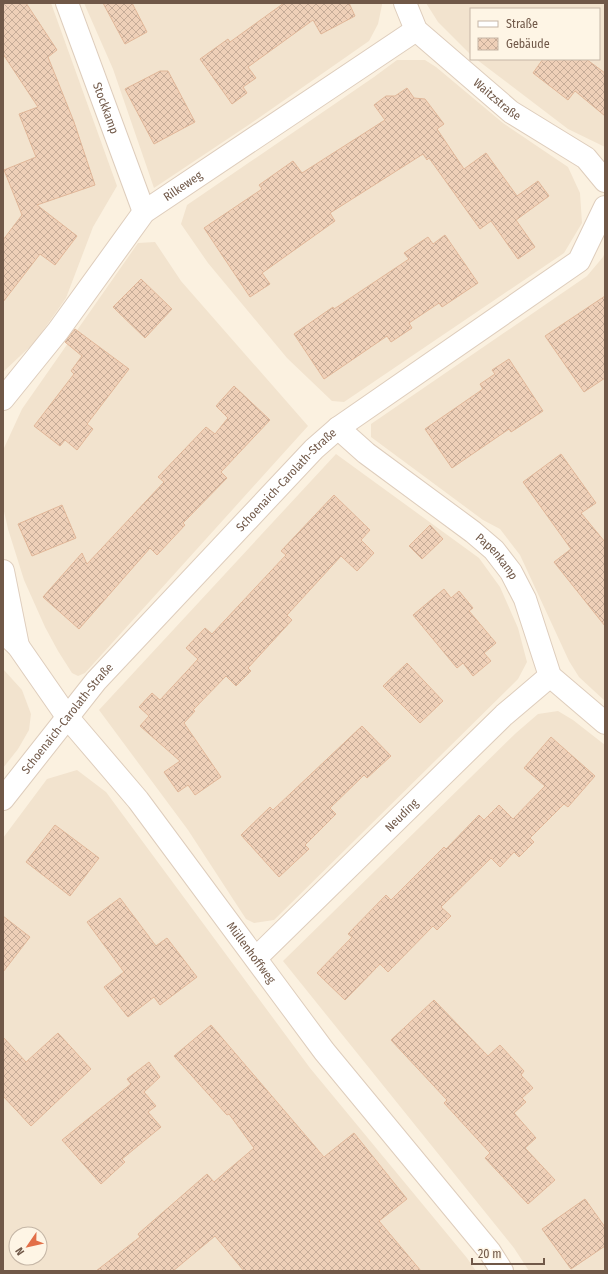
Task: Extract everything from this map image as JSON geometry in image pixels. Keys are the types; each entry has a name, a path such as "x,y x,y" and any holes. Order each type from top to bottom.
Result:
{"street":[{"name":"Stockkamp","path":"67,3 144,212"},
{"name":"Waitzstraße","path":"405,3 416,30 511,112 586,158 605,181"},
{"name":"Rilkeweg","path":"3,400 58,331 144,212 416,30"},
{"name":"Schoenaich-Carolath-Straße","path":"3,798 102,676 314,448 338,428 579,261 605,207"},
{"name":"Papenkamp","path":"338,428 366,453 473,532 494,550 511,572 525,599 550,676"},
{"path":"3,571 10,639"},
{"name":"Müllenhoffweg","path":"10,639 68,718 138,800 324,1051 490,1252 502,1271"},
{"path":"550,676 605,723"},
{"name":"Neuding","path":"256,958 504,715 550,676"}],"shaded area":[{"path":"3,3 51,3 117,186 93,227 66,298 35,342 3,372"},
{"path":"84,3 382,3 382,5 378,24 369,41 250,124 154,188 113,69"},
{"path":"426,3 605,3 605,147 568,129 477,60 600,60 600,8 470,8 470,54 438,22"},
{"path":"397,60 425,60 436,67 503,123 568,167 580,193 582,223 564,253 344,402 332,401 287,358 208,263 181,224 187,205"},
{"path":"155,242 181,281 308,426 85,673 78,676 72,673 58,651 45,627 24,580 8,529 3,507 4,448 22,409 138,243"},
{"path":"605,252 605,701 579,677 569,661 520,555 500,529 483,520 371,437 371,424 587,276 603,257"},
{"path":"336,454 479,558 500,587 518,628 527,662 518,679 274,920 254,923 246,919 188,830 99,710"},
{"path":"3,669 22,690 31,714 29,730 18,749 3,768"},
{"path":"558,711 573,720 605,745 605,1271 529,1271 514,1248 283,961 516,733 538,714"},
{"path":"77,770 106,792 310,1068 467,1258 476,1271 3,1271 3,838 47,779"}],"building":[{"path":"3,3 26,3 57,50 48,57 74,122 95,185 37,205 77,236 55,265 40,254 3,302 3,240 22,215 4,170 36,157 19,114 38,107 3,54"},
{"path":"103,3 132,3 147,32 125,44"},
{"path":"284,3 349,3 355,16 321,34 313,20 248,67 256,78 243,87 247,93 232,104 200,59 228,39 230,42"},
{"path":"542,60 587,60 605,73 605,116 575,91 568,100 533,73"},
{"path":"160,71 168,71 195,122 154,144 125,89"},
{"path":"407,88 414,98 425,99 444,124 437,129 464,169 486,153 517,196 538,181 549,196 516,220 535,247 518,259 491,221 480,229 429,158 427,160 423,154 330,213 335,221 262,273 270,284 250,297 204,228 262,189 259,185 293,161 302,173 385,120 374,105 386,96 395,96"},
{"path":"445,235 478,283 442,307 439,303 409,323 412,328 391,342 387,336 324,379 294,334 333,307 334,309 409,259 404,253 428,237 433,244"},
{"path":"141,279 172,309 145,338 113,307"},
{"path":"605,296 605,378 584,392 545,336"},
{"path":"75,329 129,369 87,424 93,429 77,450 65,440 60,446 34,426 74,374 71,371 82,356 65,342"},
{"path":"509,359 543,411 511,432 509,429 452,468 425,429 483,389 480,384 495,374 492,370"},
{"path":"234,386 270,420 221,472 227,478 183,523 185,525 157,555 150,548 79,629 43,597 82,553 87,564 164,482 158,477 206,427 215,434 228,418 216,406"},
{"path":"561,454 596,503 581,513 605,542 605,626 554,562 571,549 523,482"},
{"path":"334,495 370,530 361,540 374,553 357,571 341,556 287,615 292,620 248,668 251,671 236,686 226,676 193,710 195,711 184,723 221,777 195,795 188,785 178,792 164,772 180,761 140,726 149,716 139,707 152,693 160,700 188,670 198,659 186,648 205,628 212,634 286,555 281,551"},
{"path":"62,505 76,538 32,556 18,524"},
{"path":"430,525 443,539 422,559 409,546"},
{"path":"444,589 451,598 459,591 473,608 469,611 496,643 484,653 491,661 473,676 463,663 457,668 413,615"},
{"path":"407,663 443,701 420,723 383,686"},
{"path":"362,726 391,756 367,778 364,775 330,808 336,814 305,845 309,849 279,877 241,835 270,807 273,810"},
{"path":"551,737 595,776 568,807 564,804 530,838 534,842 519,857 514,852 500,867 491,858 441,907 451,916 437,930 433,926 388,972 380,964 345,1000 317,973 352,937 348,934 386,895 391,900 444,847 446,849 479,815 484,820 499,805 513,819 545,786 524,768"},
{"path":"55,825 99,858 70,896 26,862"},
{"path":"120,898 156,946 167,938 197,977 160,1005 154,997 128,1017 104,987 124,972 87,922"},
{"path":"3,916 30,937 3,972"},
{"path":"434,1000 488,1056 500,1045 524,1071 521,1075 533,1088 522,1098 526,1102 514,1113 536,1138 525,1148 555,1180 528,1204 485,1158 490,1153 444,1103 447,1100 391,1040"},
{"path":"211,1025 324,1157 354,1133 407,1199 379,1221 421,1271 244,1271 215,1236 173,1271 96,1271 140,1237 138,1234 207,1174 214,1182 254,1148 229,1114 227,1115 174,1056"},
{"path":"58,1033 91,1069 31,1126 3,1096 3,1037 26,1062"},
{"path":"149,1062 160,1077 144,1092 156,1106 148,1112 161,1127 122,1159 125,1162 101,1184 62,1140 131,1084 127,1079"},
{"path":"585,1199 605,1227 605,1246 571,1269 542,1229"}]}
